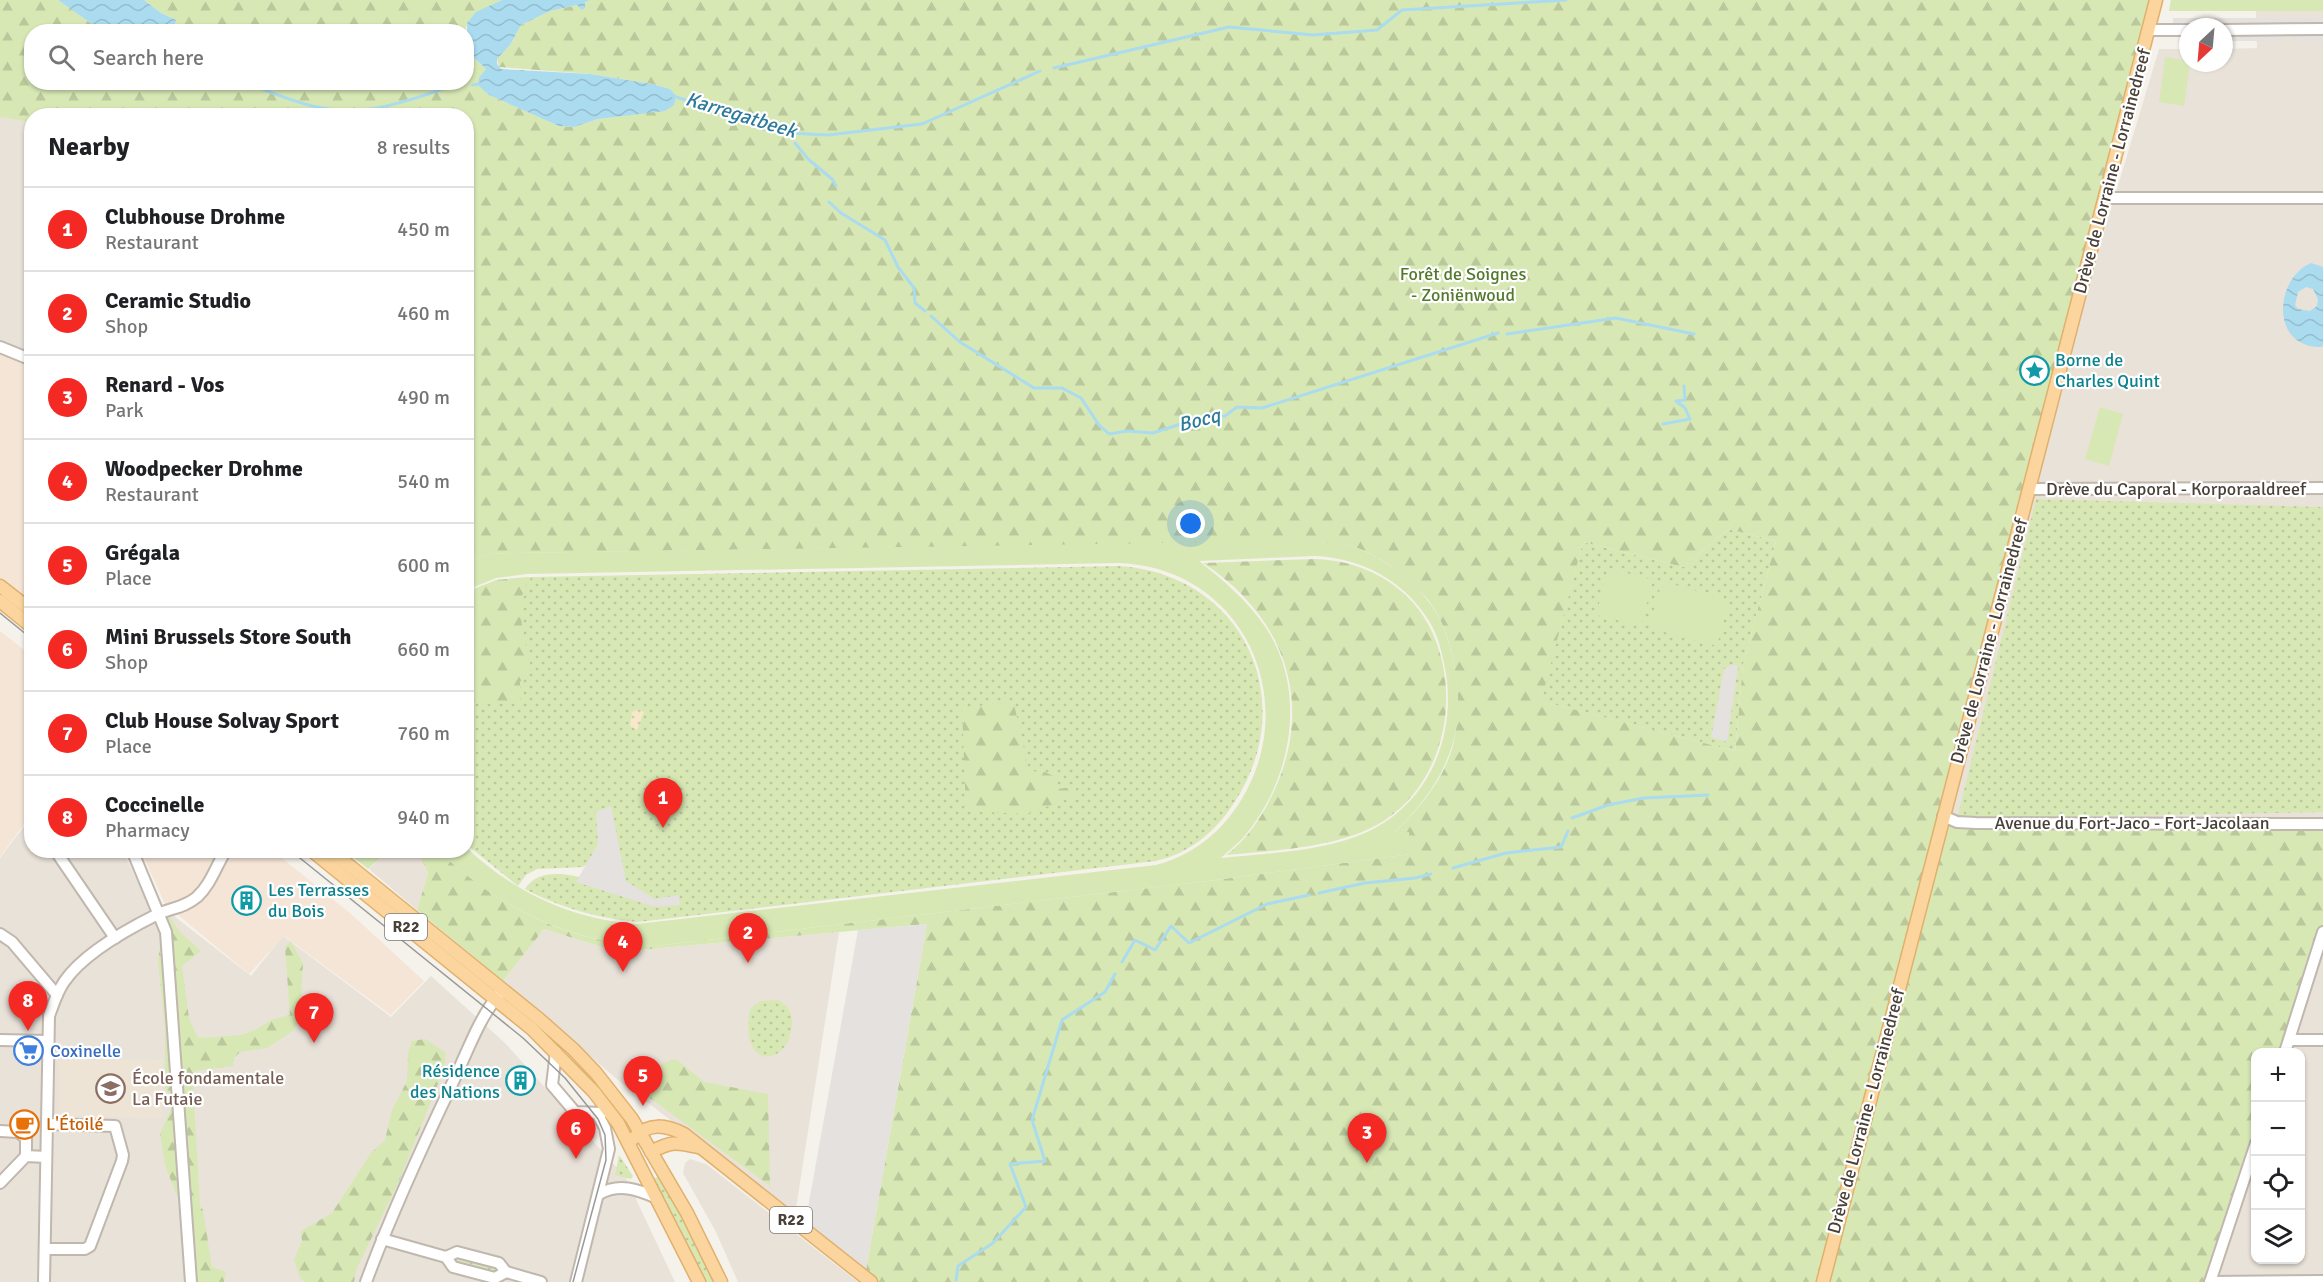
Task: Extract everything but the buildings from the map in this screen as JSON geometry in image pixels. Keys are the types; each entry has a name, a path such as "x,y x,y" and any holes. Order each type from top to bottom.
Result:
{"main road":[{"name":"Drève de Lorraine - Lorrainedreef","path":"1822,1282 2156,0"},
{"path":"0,586 24,605"},
{"path":"0,601 24,620"},
{"name":"R22","path":"321,858 581,1057 621,1103 640,1133 652,1126 672,1128 684,1134 871,1282"},
{"name":"R22","path":"339,858 499,994 611,1112 630,1147"},
{"path":"699,1282 630,1147 634,1136 640,1133 687,1213 721,1282"},
{"name":"R22","path":"651,1152 666,1144 676,1142 699,1148"},
{"path":"630,1147 651,1152"}],"street":[{"path":"2233,30 2323,29"},
{"path":"2148,30 2179,30"},
{"path":"2105,198 2323,198"},
{"path":"0,347 24,357"},
{"name":"Drève du Caporal - Korporaaldreef","path":"2029,489 2323,488"},
{"name":"Avenue du Fort-Jaco - Fort-Jacolaan","path":"1943,816 1957,822 1976,823 2323,824"},
{"path":"60,858 115,938"},
{"path":"135,858 166,932 191,1282"},
{"path":"45,1282 49,1016 57,995 64,981 83,962 115,938 159,913 179,908 197,896 206,886 222,858"},
{"path":"2287,1048 2323,932"},
{"path":"0,934 12,942 57,995"},
{"path":"366,1282 382,1239 476,1031 499,994"},
{"path":"0,1040 48,1041"},
{"path":"2289,1040 2323,1040"},
{"path":"556,1052 552,1085 575,1112 611,1112"},
{"path":"576,1282 609,1149 605,1128 597,1113"},
{"path":"45,1249 85,1250 90,1246 123,1155 115,1126 47,1124"},
{"path":"0,1131 22,1134 26,1138 26,1156 0,1183"},
{"path":"26,1156 46,1157"},
{"path":"2252,1156 2210,1282 2323,1281"},
{"path":"599,1194 621,1187 657,1198"},
{"path":"382,1239 446,1257 453,1267 495,1278 506,1272"},
{"path":"446,1257 457,1252 468,1254 499,1263 506,1272 541,1282"}],"shaded area":[{"path":"2171,0 2323,0 2323,828 1949,822 2078,319 2159,49 2179,49 2179,72 2233,72 2233,49 2257,48 2256,11 2169,11"},
{"path":"2173,18 2179,18 2179,25 2173,25"},
{"path":"2233,18 2320,18 2320,26 2233,25"},
{"path":"2233,34 2284,34 2284,41 2233,41"},
{"path":"2293,34 2323,34 2323,41 2293,41"},
{"path":"0,87 24,109 24,358 0,349"},
{"path":"0,349 24,358 24,599 0,580"},
{"path":"0,631 24,650 24,824 0,857"},
{"path":"1733,664 1738,667 1727,742 1711,737 1724,669"},
{"path":"611,806 626,881 655,899 679,895 680,905 655,907 576,882 598,844 596,812"},
{"path":"24,826 24,858 126,858 142,891 251,976 283,936 391,1017 431,976 505,1043 626,1178 675,1282 0,1282 0,858"},
{"path":"144,858 282,858 350,913 424,981 391,1015 284,936 249,974 165,904"},
{"path":"381,858 421,858 428,873 417,910 369,869"},
{"path":"927,924 865,1275 804,1230 858,930"},
{"path":"544,929 618,952 839,932 795,1215 618,1080 503,981"},
{"path":"2323,931 2323,1282 2208,1282 2251,1148 2251,1264 2305,1264 2305,1048 2284,1048"},
{"name":"École fondamentale La Futaie","path":"59,1059 163,1060 162,1118 59,1116"},
{"path":"690,1159 706,1164 858,1282 738,1282 716,1232 683,1173 685,1163"}],"green space":[{"name":"Forêt de Soignes - Zoniënwoud","path":"0,0 58,0 92,24 24,24 24,90 474,90 474,58 486,69 486,92 489,95 559,126 574,127 598,119 634,114 670,89 590,74 499,67 497,59 510,45 521,25 550,11 590,0 2162,0 1949,822 2323,828 2323,931 2284,1048 2251,1048 2251,1148 2208,1282 874,1282 865,1275 927,924 618,952 544,929 503,981 417,910 428,873 421,858 447,858 486,889 511,905 565,930 594,939 655,946 1208,881 1411,854 1392,835 1413,814 1439,778 1451,751 1457,719 1457,684 1450,648 1438,615 1429,601 1400,573 1371,554 1347,545 1316,542 512,553 491,554 474,559 474,108 24,108 24,121 0,117","holes":["1728,529 1776,541 1743,665 1735,751 1541,701 1583,542 1683,567"]},
{"path":"144,0 502,0 474,15 468,24 175,24 176,20 161,13"},
{"path":"2171,0 2323,0 2323,11 2169,11"},
{"path":"2165,57 2179,59 2179,72 2189,72 2184,106 2159,102"},
{"path":"2100,407 2123,414 2109,466 2085,459"},
{"path":"2036,499 2323,507 2323,812 1957,819"},
{"path":"1728,529 1776,541 1743,665 1735,751 1540,701 1583,542 1683,567"},
{"path":"1289,541 1348,545 1374,556 1400,573 1432,606 1450,645 1458,694 1457,725 1454,739 1438,779 1413,813 1393,834 1409,832 1411,854 1208,881 655,946 595,939 538,919 511,905 486,889 447,858 474,858 474,854 504,878 545,901 590,917 637,924 1156,865 1191,851 1201,844 1220,828 1236,808 1256,768 1265,727 1263,687 1251,649 1230,616 1201,589 1163,571 1119,563 527,574 496,578 474,587 474,559 491,554","holes":["1315,556 1349,561 1380,574 1394,583 1419,607 1432,626 1442,652 1447,685 1448,708 1440,750 1420,789 1405,806 1370,831 1350,839 1308,849 1221,858 1241,840 1258,817 1272,792 1282,765 1288,737 1290,709 1287,681 1279,653 1266,628 1243,600 1199,561"]},
{"path":"1315,559 1349,564 1380,576 1419,609 1439,649 1445,676 1446,703 1443,731 1435,757 1423,781 1406,802 1385,820 1349,837 1329,842 1226,855 1255,825 1275,789 1287,756 1292,723 1291,692 1284,662 1271,634 1254,608 1231,584 1203,563"},
{"path":"1119,566 1162,574 1199,592 1228,617 1248,649 1260,685 1262,724 1254,764 1234,803 1210,832 1180,853 1156,861 638,922 580,911 525,889 533,881 554,874 566,874 613,887 598,844 589,862 583,867 537,869 526,875 518,886 474,851 474,590 507,579"},
{"path":"1608,568 1653,580 1641,626 1596,615"},
{"path":"532,577 525,586 521,609 523,633 531,669 520,682 520,701 480,703 474,701 474,590 496,580"},
{"path":"1662,581 1729,600 1717,646 1649,628"},
{"path":"1007,701 1014,704 1029,771 1045,772 1058,778 1057,789 1076,787 1076,796 1027,814 966,811 962,709"},
{"path":"355,858 380,858 368,869"},
{"path":"169,916 180,932 201,951 182,966 189,1018 198,1038 241,1035 271,1020 290,1015 285,947 291,941 303,963 300,1020 293,1031 267,1048 240,1052 234,1058 233,1066 195,1071 193,1083 200,1206 203,1210 212,1267 226,1272 224,1282 193,1282 188,1224 165,1165 160,1134 173,1104 165,1087 165,1031 158,960 164,917"},
{"path":"778,1000 789,1009 791,1015 789,1037 783,1048 775,1055 766,1056 758,1053 751,1045 748,1030 750,1009 760,1001"},
{"path":"425,1039 446,1053 444,1069 399,1181 357,1268 354,1282 305,1282 300,1278 294,1260 302,1241 301,1231 332,1213 371,1153 385,1140 392,1110 407,1081 408,1053 412,1041"},
{"path":"676,1059 704,1082 768,1094 770,1186 639,1090 650,1086 663,1063"},
{"path":"619,1155 633,1176 631,1179 615,1175"},
{"path":"660,1175 717,1282 704,1282 652,1180"},
{"path":"459,1256 495,1266 495,1272 492,1274 457,1264"}],"sand":[{"path":"638,710 644,712 637,730 630,726 632,712"}],"water":[{"path":"58,0 144,0 161,13 176,20 175,24 92,24"},
{"path":"502,0 590,0 585,2 585,8 582,10 577,5 550,11 521,25 510,45 497,59 497,64 501,69 590,74 652,84 670,89 676,96 674,105 665,111 598,119 574,127 559,126 489,95 478,85 479,78 486,69 474,58 474,24 467,24 476,12"},
{"path":"2311,263 2323,267 2323,346 2321,347 2304,344 2292,336 2285,324 2283,311 2285,296 2290,282 2299,271","holes":["2306,287 2313,289 2318,299 2317,306 2310,311 2298,309 2295,305 2298,292"]}],"waterway":[{"name":"Karregatbeek","path":"1054,68 1229,27 1313,35 1377,30 1402,10 1566,0"},
{"name":"Karregatbeek","path":"673,96 788,133 828,135 922,124 1040,71"},
{"name":"Karregatbeek","path":"474,85 480,84"},
{"name":"Karregatbeek","path":"264,90 307,105 323,108"},
{"name":"Karregatbeek","path":"375,108 440,90"},
{"name":"Bocq","path":"795,143 808,159 832,179 836,186"},
{"name":"Bocq","path":"829,202 841,213 885,240 898,267 914,288 915,303 925,311"},
{"name":"Bocq","path":"931,316 960,342 1034,388 1062,388 1081,398 1099,425 1109,434 1127,431 1153,433 1196,419 1225,416 1237,407 1262,408 1498,333"},
{"name":"Bocq","path":"1507,334 1616,318 1694,334"},
{"path":"1663,424 1690,419 1685,408 1676,401 1685,400 1684,386"},
{"path":"1572,818 1608,805 1644,798 1708,795"},
{"path":"1453,868 1506,853 1561,847 1568,831"},
{"path":"1319,893 1365,883 1415,878 1431,874"},
{"path":"1122,962 1135,940 1155,950 1171,926 1189,943 1267,904 1309,895"},
{"path":"956,1280 958,1266 993,1243 1026,1207 1010,1164 1045,1161 1032,1120 1062,1020 1105,992 1115,974"}],"tram line":[{"path":"0,613 24,632"},
{"path":"300,858 523,1038 565,1078 598,1119 605,1135 606,1160 573,1282"}],"place":[{"name":"Borne de Charles Quint","path":"2034,370"},
{"name":"Clubhouse Drohme","path":"663,828"},
{"name":"Les Terrasses du Bois","path":"247,900"},
{"name":"Ceramic Studio","path":"748,963"},
{"name":"Woodpecker Drohme","path":"623,972"},
{"name":"Coccinelle","path":"28,1031"},
{"name":"Club House Solvay Sport","path":"314,1043"},
{"name":"Coxinelle","path":"29,1051"},
{"name":"Résidence des Nations","path":"521,1081"},
{"name":"École fondamentale La Futaie","path":"111,1088"},
{"name":"Grégala","path":"643,1106"},
{"name":"L'Étoilé","path":"25,1124"},
{"name":"Mini Brussels Store South","path":"576,1159"},
{"name":"Renard - Vos","path":"1367,1163"}]}
